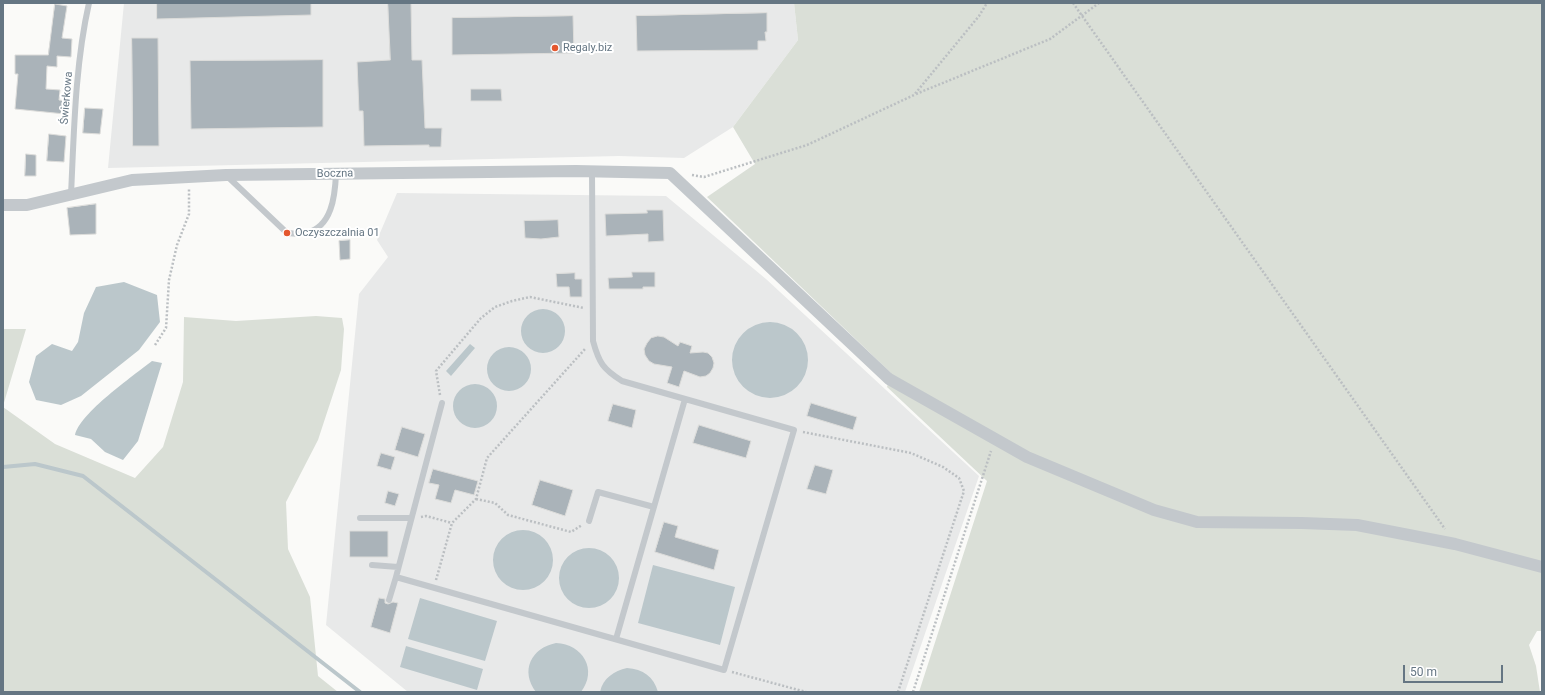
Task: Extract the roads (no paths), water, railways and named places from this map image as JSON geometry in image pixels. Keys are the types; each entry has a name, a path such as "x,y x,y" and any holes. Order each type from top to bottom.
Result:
{"street":[{"name":"Boczna","path":"3,205 27,205 132,180 226,175 592,171 670,173 889,379 1027,457 1154,510 1197,522 1357,525 1455,544 1542,567"}],"lane":[{"name":"Świerkowa","path":"71,194 75,106 85,20 89,3"},
{"path":"396,577 724,670 794,430 622,382 608,372 598,358 592,341 592,171"},
{"path":"226,175 287,233 305,234 318,227 326,219 335,198 336,174"},
{"path":"616,639 685,399"},
{"path":"388,600 396,577 442,403"},
{"path":"589,521 598,492 654,507"},
{"path":"360,518 411,518"},
{"path":"372,565 398,567"}],"waterway":[{"path":"3,467 35,464 83,476 360,692"}],"place":[{"name":"Regaly.biz","path":"555,48"},
{"name":"Oczyszczalnia 01","path":"287,233"}]}
